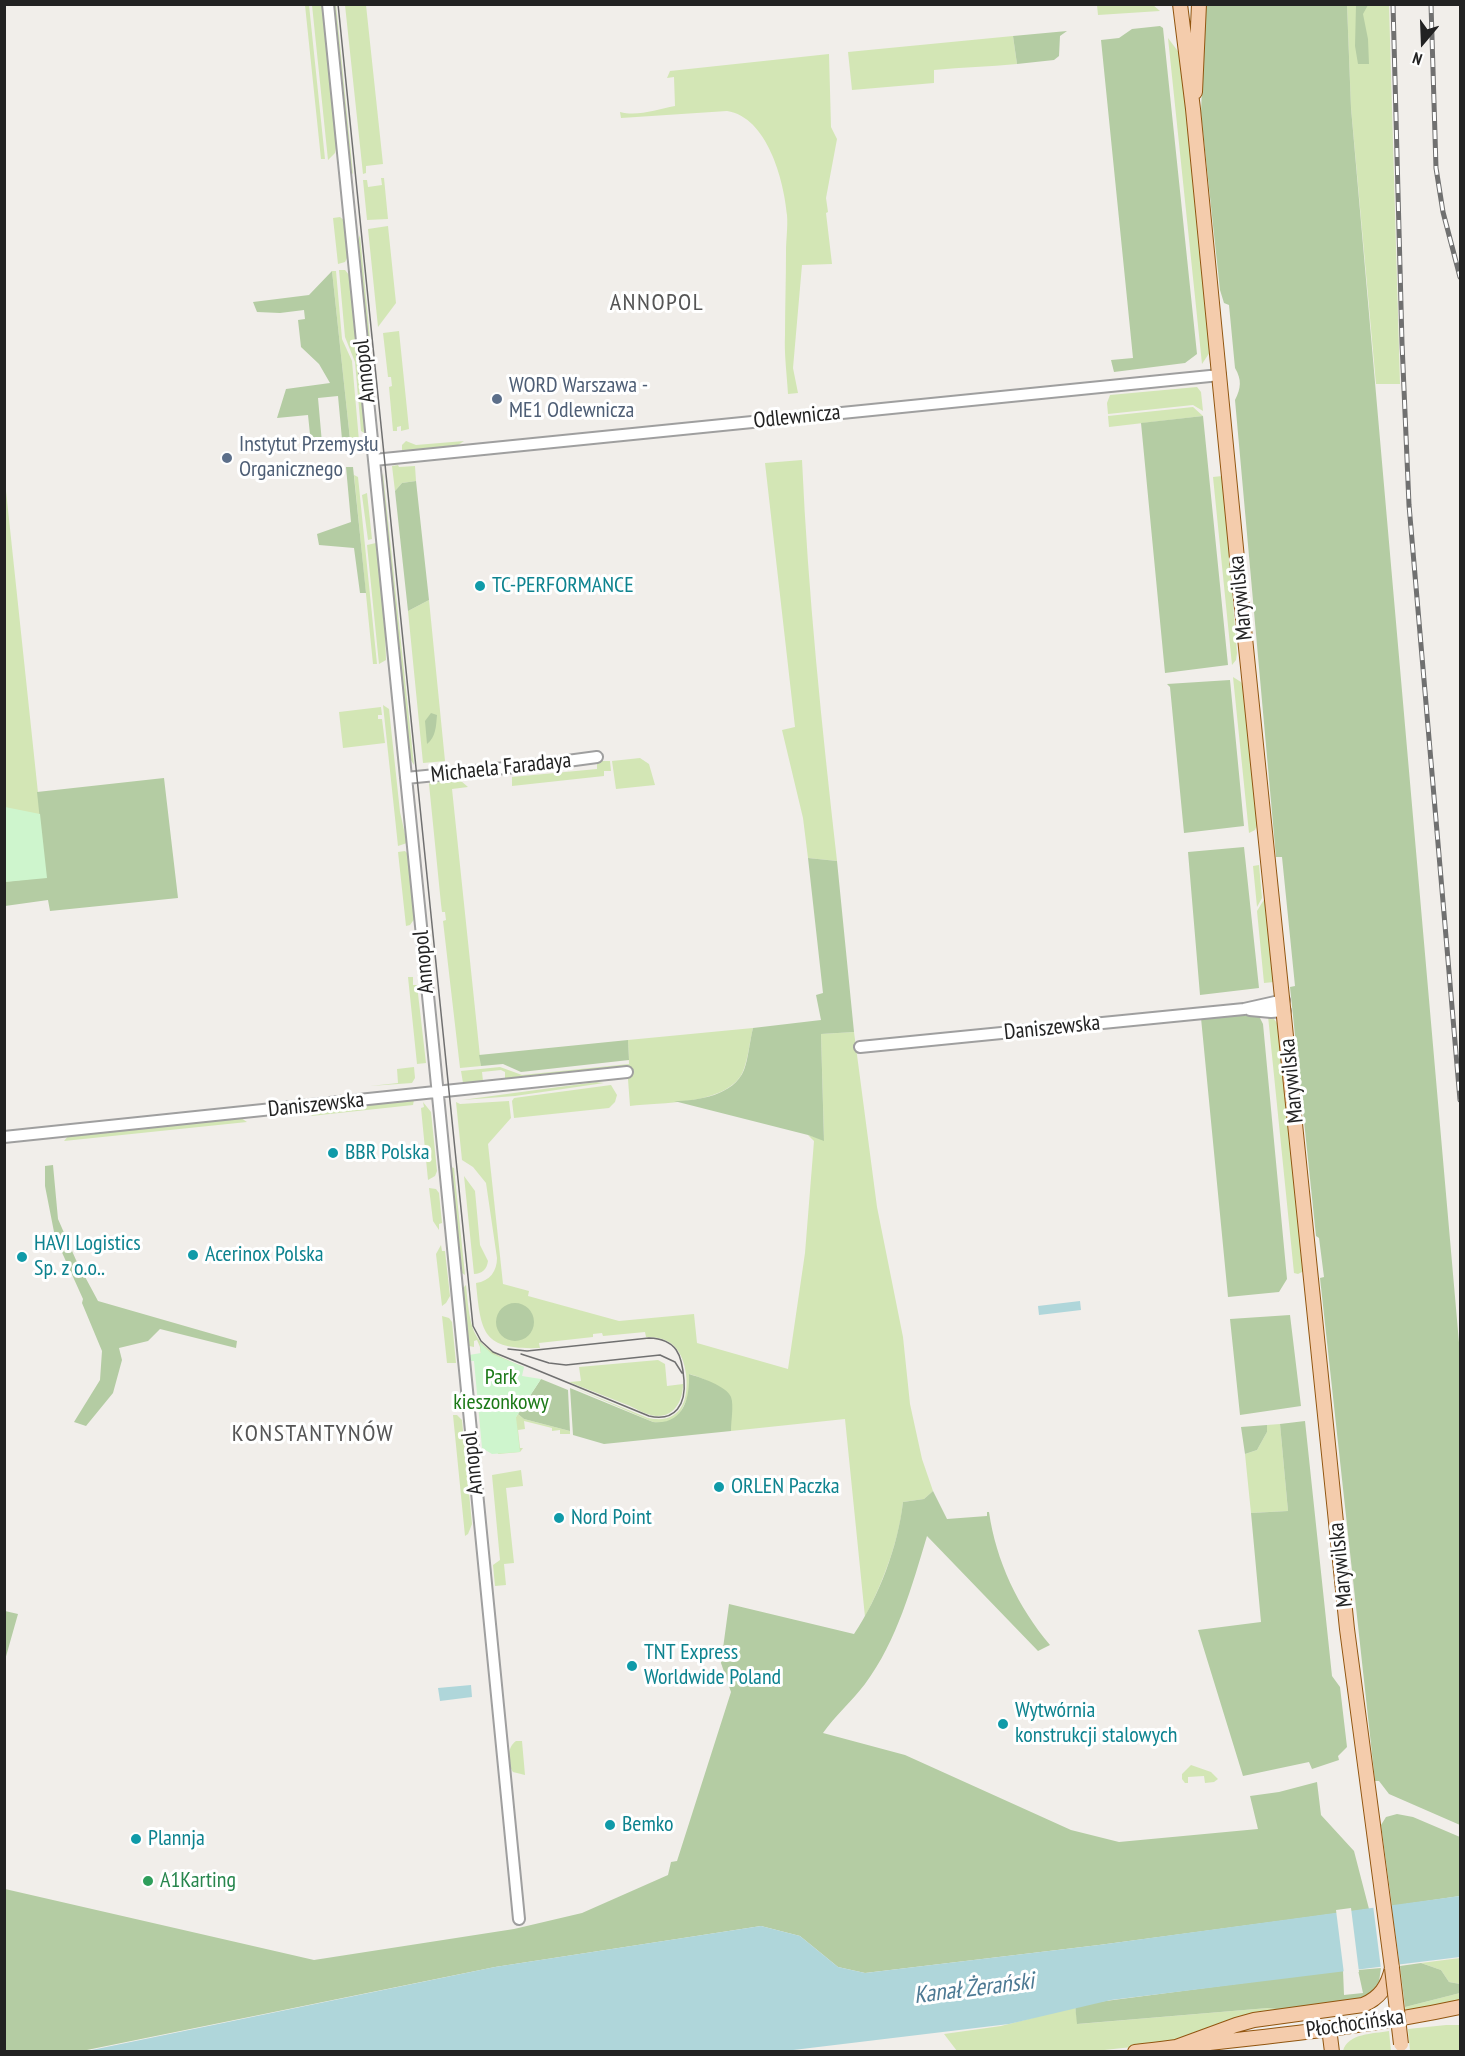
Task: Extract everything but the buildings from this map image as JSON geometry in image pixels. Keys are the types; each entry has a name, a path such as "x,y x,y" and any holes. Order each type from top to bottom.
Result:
{"main road":[{"name":"Marywilska","path":"1180,4 1193,109 1347,1629 1402,2048"},
{"name":"Marywilska","path":"1193,109 1197,78 1199,4"},
{"path":"1176,2047 1236,2025 1357,2007 1369,2003 1384,1990 1392,1968"},
{"name":"Płochocińska","path":"1135,2052 1329,2028 1461,2007"},
{"name":"Płochocińska","path":"1432,2013 1461,2016"},
{"path":"1329,2028 1332,2052"}],"street":[{"name":"Annopol","path":"328,4 519,1919"},
{"name":"Odlewnicza","path":"374,460 1220,375"},
{"name":"Michaela Faradaya","path":"406,778 545,765 597,757"},
{"name":"Daniszewska","path":"860,1047 1244,1009 1271,1012 1284,1006"},
{"name":"Daniszewska","path":"4,1137 627,1072"}],"green space":[{"path":"305,5 309,5 325,159 321,159"},
{"path":"312,5 323,5 337,143 335,153 328,160"},
{"path":"333,5 336,5 353,174 350,171"},
{"path":"345,5 366,5 383,164 366,166 366,173 363,174"},
{"path":"1097,5 1153,5 1160,11 1098,15"},
{"path":"1205,5 1347,5 1351,108 1460,1354 1460,1825 1389,1794 1379,1781 1375,1781 1320,1278 1324,1277 1319,1238 1316,1236 1290,987 1295,986 1282,857 1276,857 1235,400 1240,380 1235,368 1229,305 1224,303 1220,290 1201,113"},
{"path":"1347,5 1389,5 1400,384 1376,384 1351,108"},
{"path":"1356,5 1368,5 1363,14 1368,39 1369,64 1358,64 1355,46"},
{"path":"1160,26 1163,28 1197,354 1185,363 1114,372 1111,360 1133,358 1101,40 1119,38 1132,29"},
{"path":"1067,31 1060,36 1059,56 1054,60 1017,64 1013,36"},
{"path":"1013,36 1017,64 934,70 934,83 852,90 848,52"},
{"path":"1168,38 1180,54 1210,352 1202,364"},
{"path":"829,54 831,127 837,139 826,198 832,264 802,265 793,368 798,393 788,394 785,357 787,215 777,168 763,137 741,116 727,111 621,118 620,112 641,113 675,106 674,77 667,78 670,71"},
{"path":"381,178 384,178 388,219 367,220 363,180 367,180 368,187 382,185"},
{"path":"340,217 345,221 348,256 345,262 338,264 333,218"},
{"path":"388,226 396,303 378,327 368,229"},
{"path":"360,235 370,339 366,340 357,243"},
{"path":"339,270 345,270 350,276 366,434 361,431 355,362 345,337"},
{"path":"332,271 336,271 342,339 352,361 359,441 353,449 351,449"},
{"path":"332,271 351,449 343,450 338,396 318,398 322,443 311,444 308,415 277,418 286,389 330,383 319,364 301,347 298,320 305,319 304,310 280,313 257,312 253,302 309,295"},
{"path":"399,331 409,429 401,431 401,426 397,427 397,431 393,431 389,387 392,386 391,377 388,377 383,333"},
{"path":"1197,387 1201,392 1203,411 1193,405 1108,414 1107,403 1110,395"},
{"path":"1193,407 1203,416 1109,427 1108,416"},
{"path":"1203,416 1228,665 1165,673 1141,423"},
{"path":"406,441 416,445 464,441 458,445 402,451 402,445"},
{"path":"802,460 816,661 837,861 808,858 803,818 782,730 795,727 765,463"},
{"path":"398,465 399,467 415,466 416,481 402,483 395,491 392,466"},
{"path":"346,467 353,467 366,593 360,593 354,548 319,545 317,534 351,522"},
{"path":"4,472 47,878 5,882"},
{"path":"383,473 414,765 409,757 381,481"},
{"path":"354,475 358,477 377,664 373,664"},
{"path":"1222,476 1237,653 1232,665 1213,477"},
{"path":"416,481 429,600 408,611 395,491 402,483"},
{"path":"367,493 372,539 368,540 362,495"},
{"path":"376,543 386,660 379,664 367,545"},
{"path":"429,600 445,761 423,763 408,611"},
{"path":"1233,677 1241,682 1245,689 1258,823 1255,830 1249,833"},
{"path":"1230,680 1244,826 1184,833 1170,687 1167,684"},
{"path":"383,705 389,709 400,812 407,843 398,846"},
{"path":"381,707 382,715 378,715 378,719 382,719 385,743 343,748 339,712"},
{"path":"431,713 437,715 436,727 434,735 427,744 425,721"},
{"path":"640,758 649,764 655,785 616,789 612,761"},
{"path":"597,761 610,761 611,771 604,771 604,776 512,786 512,777 597,769"},
{"path":"164,778 178,898 50,911 48,900 5,906 4,882 46,877 37,792"},
{"path":"451,779 461,781 468,787 452,789 481,1066 460,1068 443,921 446,920 441,904 429,784 431,781"},
{"path":"5,807 40,814 47,878 5,882"},
{"path":"1244,847 1259,988 1200,995 1188,852"},
{"path":"405,851 409,855 415,918 410,925 406,926 398,852"},
{"path":"808,858 837,861 854,1032 821,1034 824,1141 674,1101 694,1100 714,1095 724,1091 739,1079 747,1061 753,1028 821,1020 816,995 823,993"},
{"path":"1259,865 1262,898 1257,907 1253,866"},
{"path":"1265,898 1274,982 1264,983 1257,911"},
{"path":"408,977 413,977 413,985 417,985 426,1063 417,1064"},
{"path":"1254,1014 1263,1024 1287,1279 1279,1292 1228,1297 1201,1018"},
{"path":"1268,1016 1274,1019 1279,1026 1304,1271 1298,1274 1294,1273"},
{"path":"753,1028 740,1077 719,1093 690,1100 630,1106 627,1066 505,1079 505,1072 501,1070 482,1072 483,1081 463,1083 461,1071 500,1067 522,1075 629,1064 628,1040"},
{"path":"854,1032 877,1207 903,1337 910,1404 922,1459 933,1491 924,1499 903,1502 898,1532 889,1561 865,1617 845,1419 731,1431 731,1398 712,1383 689,1374 690,1393 679,1415 670,1421 653,1422 570,1386 648,1418 668,1418 675,1414 684,1401 687,1384 679,1351 669,1342 655,1337 646,1337 645,1332 603,1336 602,1333 593,1334 593,1337 539,1343 540,1348 521,1348 496,1342 488,1335 480,1315 476,1283 492,1275 497,1258 486,1183 473,1167 462,1160 456,1102 460,1104 509,1101 511,1118 488,1144 503,1284 529,1291 528,1296 619,1321 694,1314 697,1343 788,1369 805,1253 814,1141 808,1135 824,1140 821,1034"},
{"path":"628,1040 629,1060 521,1072 503,1064 481,1066 479,1055"},
{"path":"414,1067 415,1078 412,1083 370,1086 398,1083 397,1069"},
{"path":"596,1082 604,1083 515,1096 462,1100"},
{"path":"611,1085 617,1095 615,1102 609,1108 514,1118 512,1101 514,1098"},
{"path":"414,1100 413,1105 311,1116 318,1110"},
{"path":"423,1102 431,1112 437,1171 435,1176 428,1180 421,1108 424,1107"},
{"path":"241,1118 247,1122 64,1141 69,1135"},
{"path":"53,1165 58,1219 98,1301 237,1341 236,1348 160,1329 148,1341 119,1348 122,1360 113,1393 86,1426 74,1422 100,1380 102,1351 82,1303 83,1299 55,1237 45,1186 45,1166"},
{"path":"451,1167 454,1168 465,1275 462,1273"},
{"path":"464,1176 475,1191 480,1245 488,1261 484,1270 477,1274 474,1274"},
{"path":"429,1188 436,1189 439,1193 442,1223 439,1224 439,1230 433,1221"},
{"path":"441,1245 442,1251 445,1251 450,1296 442,1306 436,1254"},
{"path":"466,1285 470,1317 478,1338 494,1353 524,1367 482,1365 477,1340 474,1341 474,1347 469,1346 463,1288"},
{"path":"515,1303 522,1304 528,1309 533,1315 533,1329 528,1335 522,1340 515,1341 508,1340 502,1335 497,1329 496,1322 497,1315 502,1309 508,1304"},
{"path":"1290,1315 1301,1406 1240,1415 1230,1319"},
{"path":"442,1316 449,1318 452,1322 456,1363 447,1363"},
{"name":"Park kieszonkowy","path":"480,1343 492,1354 524,1367 522,1376 541,1379 516,1417 520,1452 492,1454 482,1448 474,1361 470,1361 469,1355 481,1353"},
{"path":"658,1360 665,1364 667,1386 683,1384 677,1406 663,1416 646,1413 569,1382 581,1381 579,1367"},
{"path":"689,1374 712,1382 724,1389 731,1397 731,1431 604,1444 573,1435 570,1388 653,1422 663,1422 678,1415 683,1408 688,1392"},
{"path":"541,1379 568,1390 570,1431 524,1419 518,1414"},
{"path":"518,1414 524,1419 570,1431 570,1434 560,1434 560,1430 552,1431 552,1428 524,1421 525,1429 518,1430 520,1448 523,1448 520,1452 498,1454 497,1445"},
{"path":"453,1415 457,1415 462,1420 472,1524 465,1536"},
{"path":"1305,1421 1332,1676 1340,1687 1347,1747 1338,1756 1339,1760 1312,1769 1309,1762 1243,1776 1198,1630 1261,1622 1251,1513 1288,1511 1280,1424"},
{"path":"1280,1424 1288,1511 1251,1513 1245,1454 1257,1450 1267,1432 1267,1425"},
{"path":"1267,1425 1267,1432 1257,1450 1245,1454 1241,1427"},
{"path":"521,1470 523,1486 506,1488 514,1563 504,1564 506,1585 495,1586 493,1565 500,1560 492,1475"},
{"path":"933,1491 947,1519 987,1516 989,1512 997,1548 1010,1583 1028,1615 1050,1645 1038,1651 927,1536 902,1613 886,1650 865,1684 823,1733 905,1755 1071,1830 1119,1842 1258,1829 1250,1796 1279,1792 1317,1782 1321,1815 1354,1851 1369,1909 865,1973 838,1967 800,1936 761,1926 495,1967 82,2051 5,2052 5,1889 314,1960 514,1929 582,1913 668,1875 671,1862 677,1861 731,1692 721,1663 729,1604 854,1634 872,1604 886,1571 897,1536 903,1502 924,1499"},
{"path":"4,1611 18,1614 5,1660"},
{"path":"516,1741 522,1741 525,1775 513,1772 510,1764 511,1747"},
{"path":"1191,1765 1211,1772 1218,1779 1205,1783 1204,1776 1188,1777 1188,1783 1185,1783 1182,1774"},
{"path":"1397,1814 1413,1817 1460,1837 1460,1896 1392,1906 1381,1825 1386,1817"},
{"path":"1460,1958 1460,1984 1449,1982 1441,1970 1421,1963"},
{"path":"1421,1963 1441,1970 1449,1982 1460,1984 1460,1993 1405,2007 1400,1966"},
{"path":"1381,1968 1379,1982 1365,2000 1292,2011 1268,2008 1077,2024 1075,2005 1343,1970 1344,1995 1363,1993 1358,1970"},
{"path":"1460,1993 1460,2004 1406,2012 1405,2007"},
{"path":"1075,2007 1078,2024 1268,2008 1292,2011 1169,2043 1095,2051 957,2051 944,2034 1001,2026"},
{"path":"1460,2025 1460,2051 1410,2051 1408,2029"},
{"path":"1389,2031 1391,2051 1343,2051 1350,2041 1356,2038"}],"water":[{"path":"1080,1301 1081,1310 1039,1315 1038,1306"},
{"path":"471,1685 472,1697 440,1701 438,1688"},
{"name":"Kanał Żerański","path":"1460,1896 1460,1957 1111,2000 1009,2024 785,2051 82,2052 495,1967 761,1926 800,1936 838,1967 865,1973 1099,1945"}],"pier":[{"path":"1391,1903 1400,1967 1381,1969 1373,1905"},
{"path":"1351,1908 1359,1972 1344,1974 1336,1910"}],"tram line":[{"path":"338,4 473,1326 481,1341 493,1352 649,1416 672,1414 681,1404 684,1389 682,1363 676,1350 666,1341 649,1338 527,1351 508,1349"},
{"path":"521,1354 549,1363 566,1365 660,1355 675,1362 682,1373"}],"railway":[{"path":"1393,4 1402,343 1409,505 1460,1100"},
{"path":"1431,4 1436,168 1443,212 1460,277"}],"place":[{"name":"WORD Warszawa - ME1 Odlewnicza","path":"497,399"},
{"name":"Instytut Przemysłu Organicznego","path":"227,458"},
{"name":"TC-PERFORMANCE","path":"480,586"},
{"name":"BBR Polska","path":"333,1153"},
{"name":"Acerinox Polska","path":"193,1255"},
{"name":"HAVI Logistics Sp. z o.o..","path":"22,1257"},
{"name":"ORLEN Paczka","path":"719,1487"},
{"name":"Nord Point","path":"559,1518"},
{"name":"TNT Express Worldwide Poland","path":"632,1666"},
{"name":"Wytwórnia konstrukcji stalowych","path":"1003,1724"},
{"name":"Bemko","path":"610,1825"},
{"name":"Plannja","path":"136,1839"},
{"name":"A1Karting","path":"148,1881"}],"district":[{"name":"ANNOPOL","path":"657,303"},
{"name":"KONSTANTYNÓW","path":"313,1434"}]}
